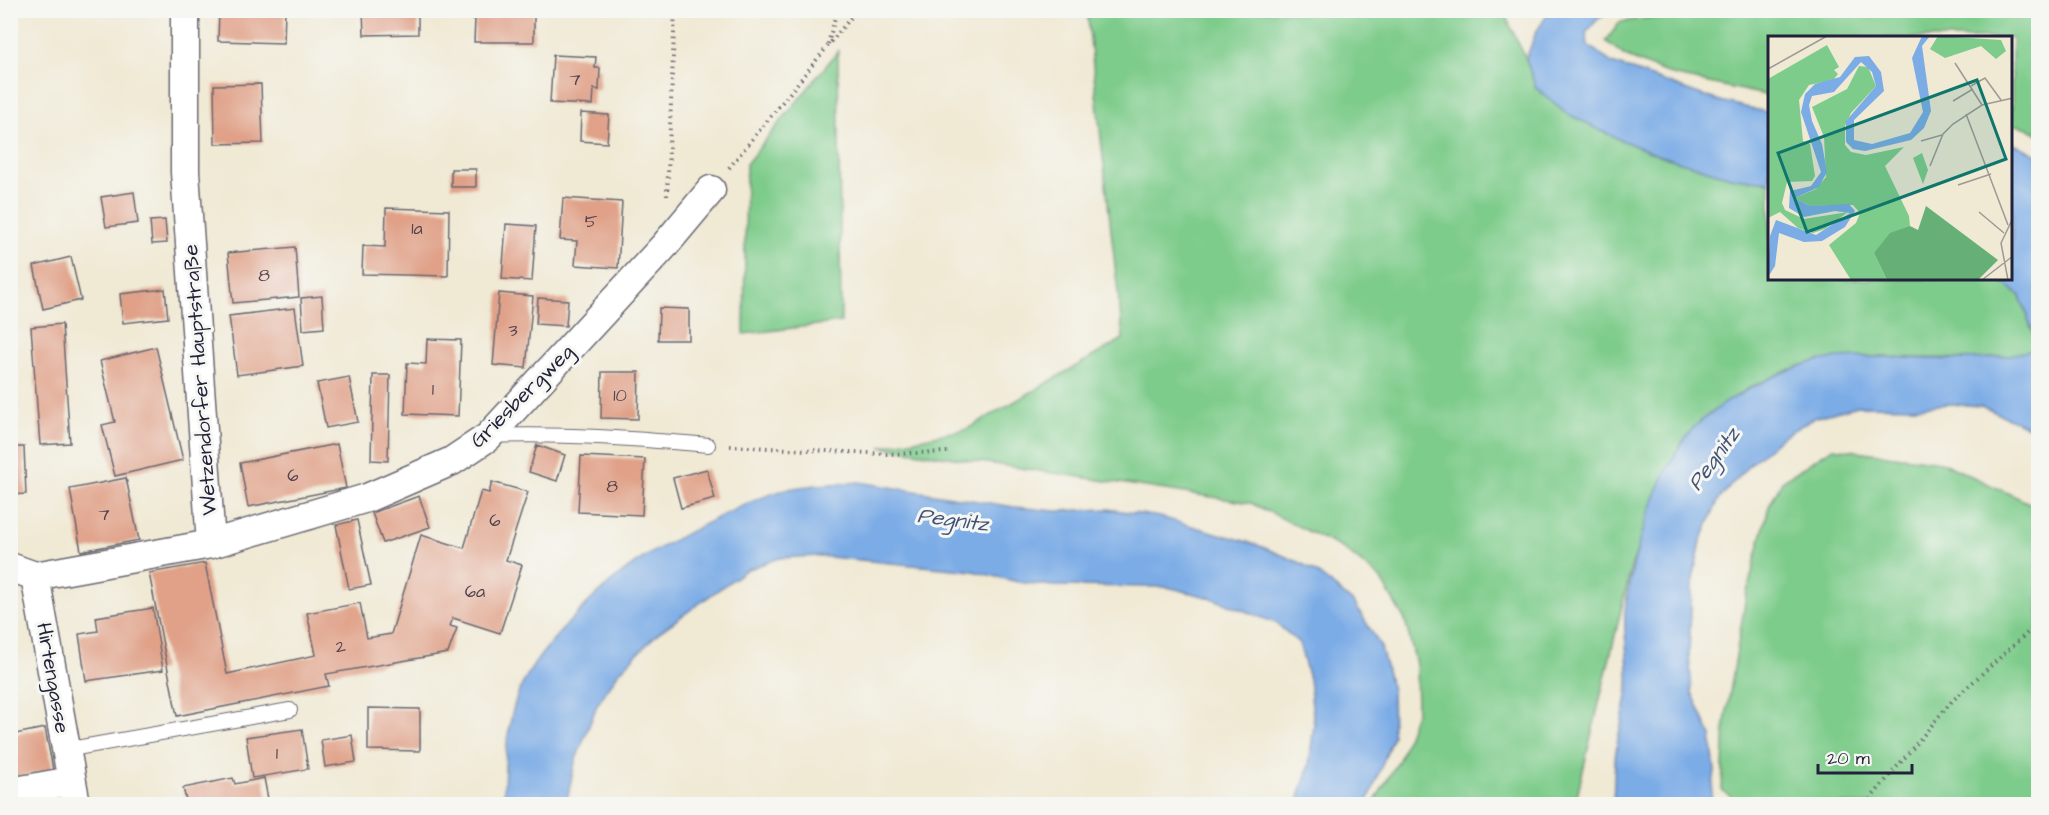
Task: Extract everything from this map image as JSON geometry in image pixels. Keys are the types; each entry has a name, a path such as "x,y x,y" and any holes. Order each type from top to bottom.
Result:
{"street":[{"name":"Wetzendorfer Hauptstraße","path":"23,571 211,544 185,172 185,10"},
{"name":"Griesbergweg","path":"211,544 367,498 452,461 488,436 665,245 711,190"},
{"name":"Hirtengasse","path":"10,792 73,793 23,571"}],"lane":[{"path":"488,436 530,434 589,436 708,445"},
{"path":"65,750 290,710"}],"path":[{"path":"667,198 675,10"},
{"path":"827,46 837,10"},
{"path":"711,190 856,10"},
{"path":"708,445 887,454 948,452"},
{"path":"1866,804 1952,701 2038,623"}],"green space":[{"path":"1087,11 1503,11 1526,59 1536,88 1614,137 1658,155 1734,178 1768,182 1768,280 2000,280 2020,296 2038,348 2020,354 1983,359 1866,357 1820,361 1788,370 1747,389 1713,412 1647,522 1632,564 1575,804 1373,804 1400,758 1417,710 1416,664 1405,620 1380,578 1344,549 1251,503 881,447 967,429 1123,339"},
{"path":"1702,11 2038,11 2038,134 2028,128 2013,124 2013,36 1768,36 1768,95 1765,95 1672,75 1625,56 1606,41 1620,22"},
{"path":"838,51 841,322 744,334 746,164"},
{"path":"1833,448 1941,462 2038,507 2038,804 1741,804 1722,790 1725,722 1746,596 1769,506 1782,481"}],"water":[{"path":"1550,11 1613,11 1598,19 1586,33 1588,45 1612,63 1716,100 1768,113 1768,182 1734,178 1658,155 1614,137 1568,114 1536,88 1526,59 1536,32"},
{"path":"2013,144 2038,156 2038,346 2020,296 2000,280 2013,280"},
{"name":"Pegnitz","path":"2038,348 2038,431 1981,406 1949,404 1916,407 1858,406 1814,418 1783,436 1750,464 1719,499 1701,541 1692,584 1689,654 1692,692 1711,736 1715,771 1710,804 1613,804 1616,750 1628,688 1625,611 1628,590 1646,521 1664,475 1686,437 1696,425 1748,389 1789,370 1822,360 1876,357 1985,358 2012,355"},
{"name":"Pegnitz","path":"859,482 1014,507 1057,511 1108,509 1160,517 1255,544 1301,563 1320,575 1355,604 1381,647 1392,690 1393,736 1367,804 1297,804 1309,765 1314,724 1309,679 1299,643 1276,623 1211,598 1167,587 1053,586 1018,582 973,571 819,556 779,558 746,570 657,634 619,672 597,705 575,762 566,804 504,804 505,761 509,729 521,687 543,653 592,599 626,570 651,553 748,503 789,489"}],"building":[{"path":"219,10 285,10 284,43 218,41"},
{"path":"363,10 418,10 418,34 364,35"},
{"path":"439,10 534,10 534,42 474,42 475,19 439,19"},
{"path":"553,55 596,57 595,68 600,68 599,90 594,89 593,105 550,103"},
{"path":"261,84 263,143 215,144 214,85"},
{"path":"581,113 609,115 607,143 580,141"},
{"path":"451,169 476,169 476,187 451,187"},
{"path":"134,192 138,223 106,227 101,197"},
{"path":"563,198 622,202 618,268 575,265 577,241 560,240"},
{"path":"386,208 449,210 448,276 362,274 363,246 385,247"},
{"path":"165,220 167,243 152,244 150,221"},
{"path":"506,224 536,226 532,281 502,279"},
{"path":"295,247 299,297 233,303 228,253"},
{"path":"71,257 81,300 43,309 34,266"},
{"path":"165,289 168,318 123,323 120,294"},
{"path":"499,293 533,296 526,368 493,365"},
{"path":"322,296 324,328 303,330 301,298"},
{"path":"538,298 568,300 566,326 536,324"},
{"path":"295,308 303,366 237,375 229,316"},
{"path":"659,308 689,309 689,340 658,340"},
{"path":"62,324 70,443 40,445 31,327"},
{"path":"427,339 461,340 458,416 405,414 407,363 426,364"},
{"path":"156,347 183,460 115,476 102,425 115,422 100,361"},
{"path":"602,372 639,372 638,419 601,418"},
{"path":"373,375 390,375 388,461 371,460"},
{"path":"349,377 358,422 326,428 317,383"},
{"path":"337,444 346,488 248,507 240,463"},
{"path":"537,445 565,455 557,481 529,472"},
{"path":"10,447 24,447 26,494 10,495"},
{"path":"581,456 645,459 642,515 578,512"},
{"path":"707,469 715,499 681,508 673,478"},
{"path":"126,478 139,540 81,551 70,489"},
{"path":"492,482 528,492 506,560 522,565 500,633 453,618 450,626 457,628 448,653 326,674 329,686 177,716 149,573 205,563 227,674 316,655 307,613 360,603 367,638 391,634 421,535 464,548 481,491 489,493"},
{"path":"419,496 430,527 383,543 372,513"},
{"path":"357,520 371,585 349,589 336,525"},
{"path":"153,608 163,670 86,681 79,634 98,631 96,617"},
{"path":"368,708 420,709 420,751 368,750"},
{"path":"45,728 53,770 10,778 10,735"},
{"path":"302,729 308,769 252,778 246,737"},
{"path":"352,735 356,762 325,767 321,740"},
{"path":"233,778 235,784 264,778 269,804 239,804 238,800 215,804 187,804 183,788"}]}
